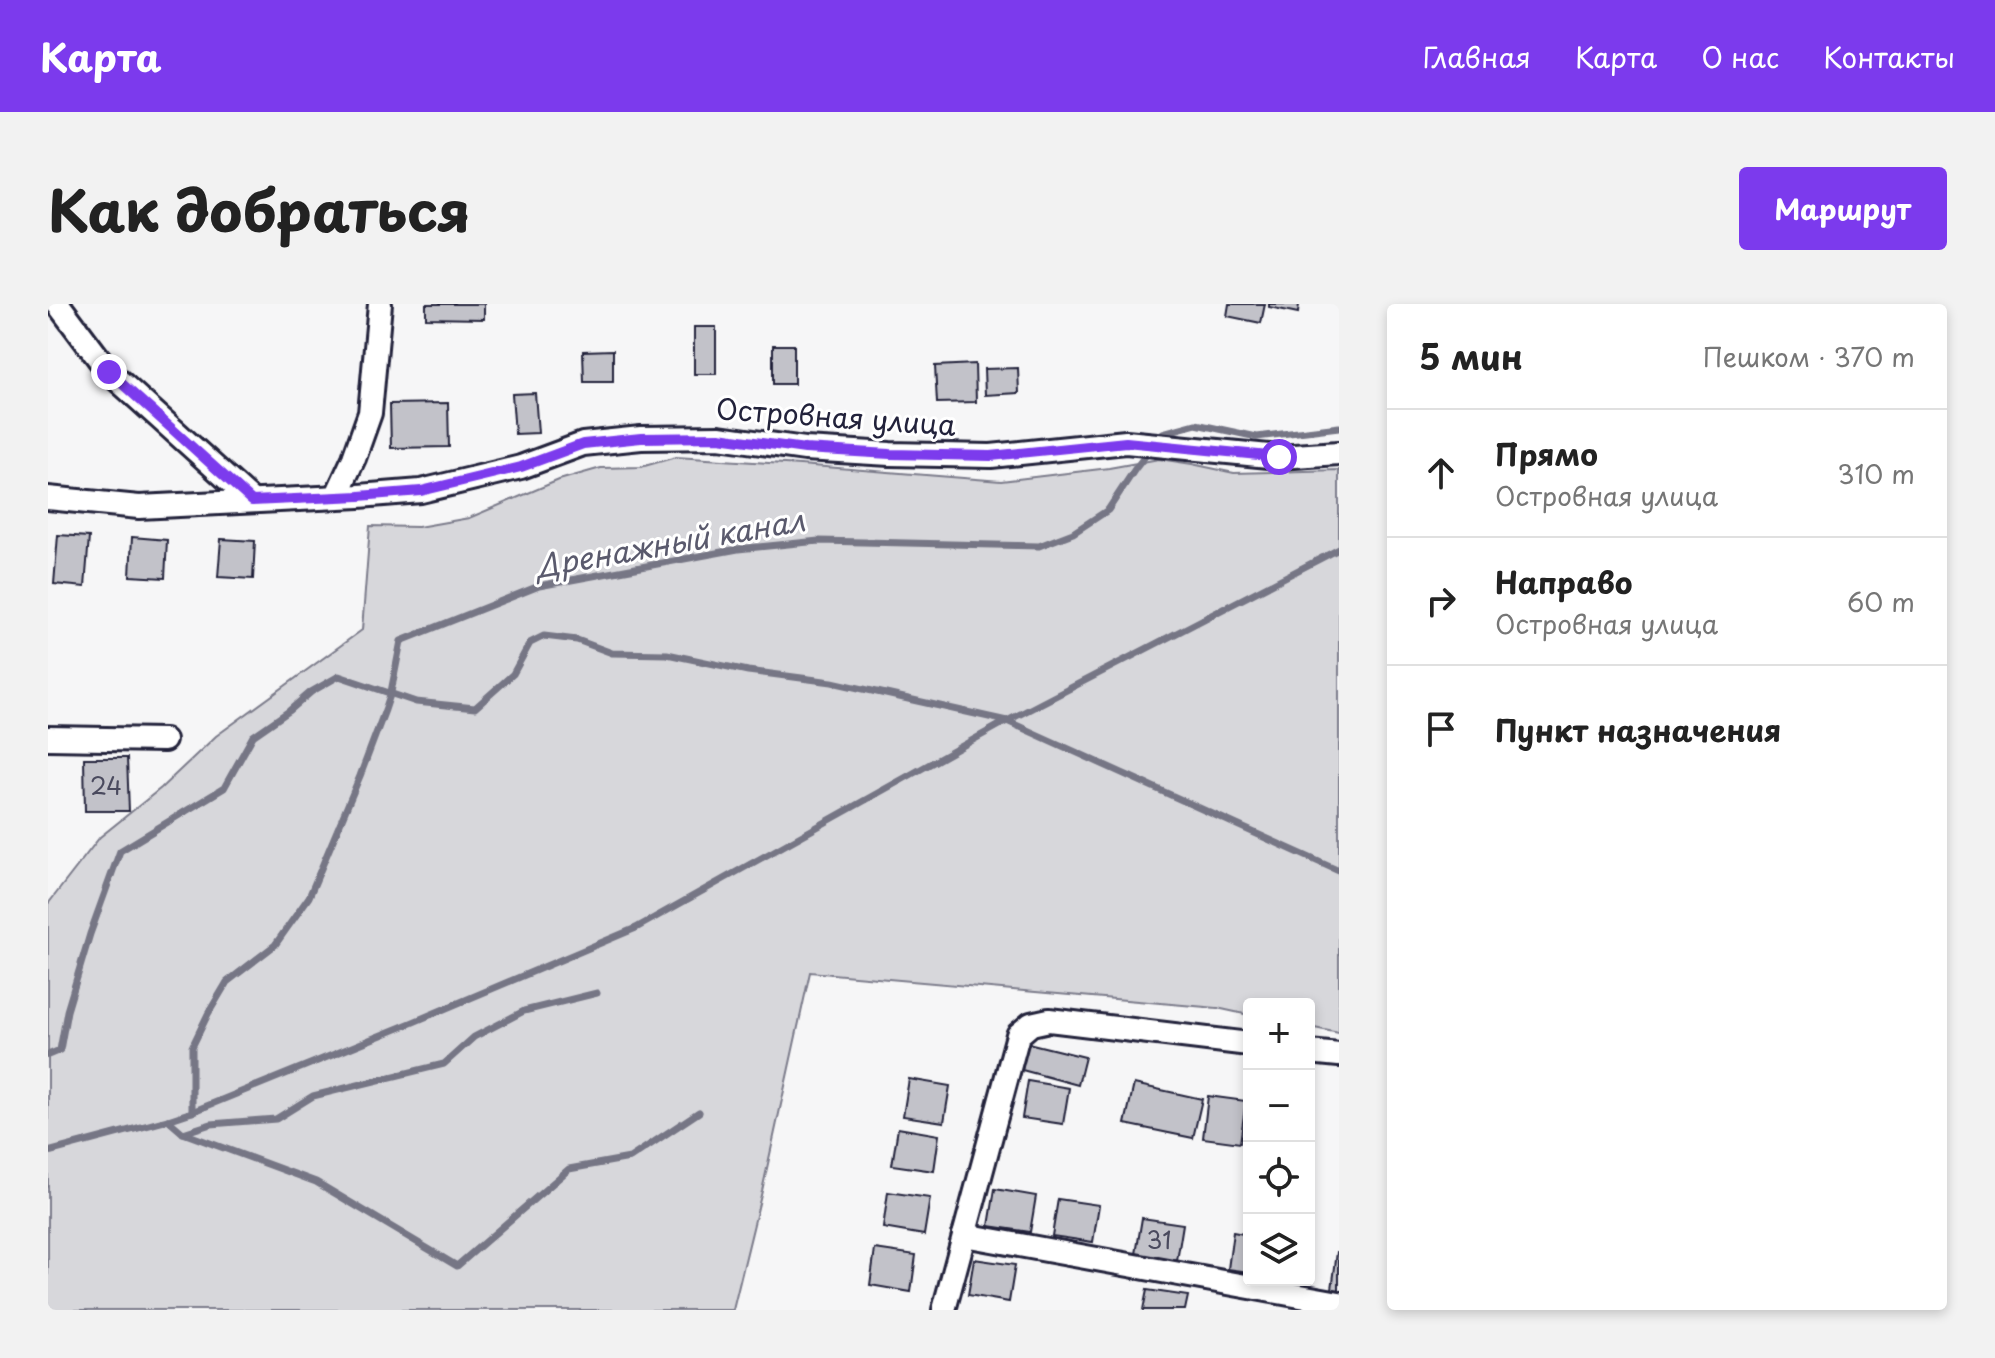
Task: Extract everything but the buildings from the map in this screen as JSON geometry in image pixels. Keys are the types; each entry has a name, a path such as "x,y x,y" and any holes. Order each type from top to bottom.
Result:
{"street":[{"path":"58,304 109,372 252,501"},
{"path":"336,497 370,413 380,304"},
{"name":"Островная улица","path":"48,498 139,507 421,491 521,467 583,444 641,438 719,437 805,449 890,454 991,456 1126,442 1279,457 1339,453"},
{"path":"48,738 164,740"},
{"path":"944,1310 1018,1035 1031,1024 1049,1020 1243,1043"},
{"path":"1315,1053 1339,1055"},
{"path":"964,1235 1339,1303"}],"shaded area":[{"path":"676,457 1001,481 1159,459 1234,473 1339,470 1339,1033 1315,1028 1315,998 1243,998 1243,1014 1217,1008 810,972 733,1310 48,1310 48,904 100,837 161,788 216,736 362,630 370,526 418,527 469,518 559,480 601,468 641,467"}],"waterway":[{"name":"Дренажный канал","path":"192,1112 192,1047 227,982 275,945 309,897 385,710 401,641 539,586 738,549 819,541 1039,546 1073,533 1108,510 1163,433 1196,424 1257,437 1339,427"},
{"path":"48,1152 192,1112 636,928 1007,721 1339,549"},
{"path":"48,1055 60,1050 67,1011 90,934 120,851 224,788 253,736 311,692 339,676 416,702 475,708 513,674 530,643 544,636 577,640 612,653 667,654 748,671 832,682 1007,721 1339,871"},
{"path":"183,1133 211,1124 276,1119 313,1096 444,1064 474,1037 524,1011 597,993"},
{"path":"168,1120 183,1133 316,1182 457,1266 569,1169 630,1158 699,1112"}],"route":[{"path":"109,372 252,501 421,491 521,467 583,444 641,438 719,437 805,449 991,456 1126,442 1279,457"}]}
